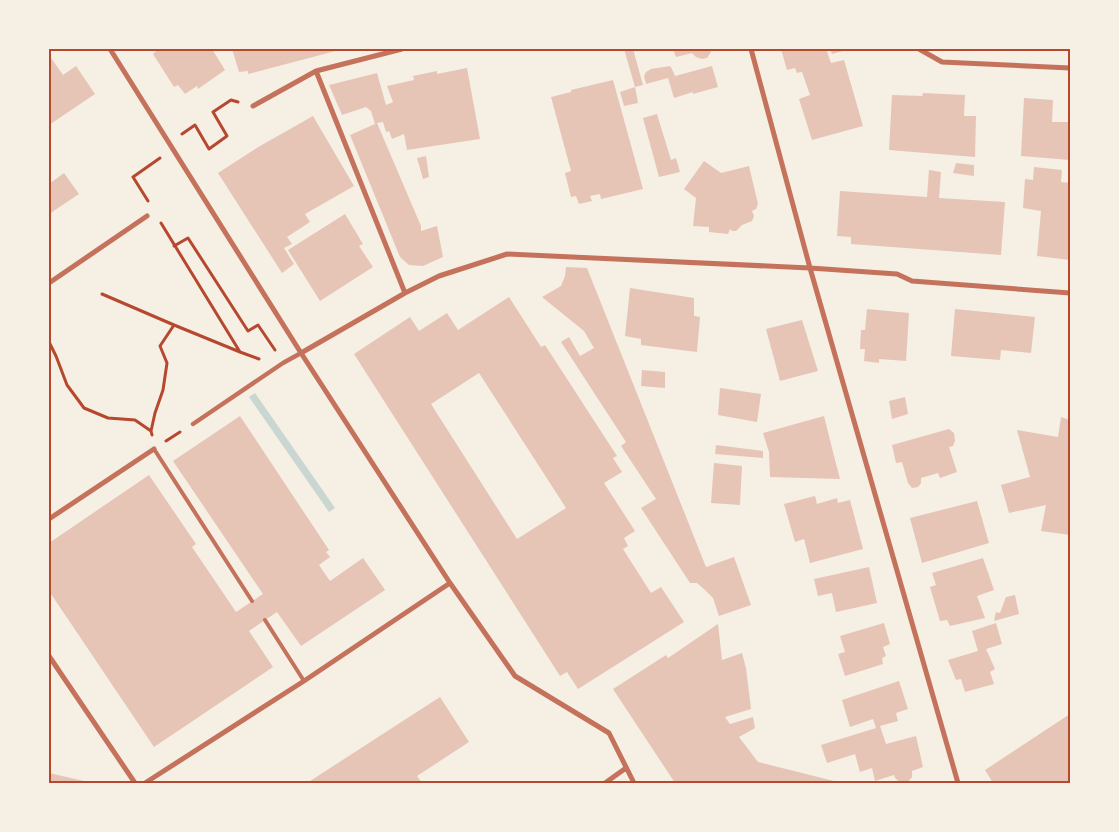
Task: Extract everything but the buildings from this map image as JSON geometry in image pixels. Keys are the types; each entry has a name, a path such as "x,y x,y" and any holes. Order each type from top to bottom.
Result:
{"street":[{"path":"110,49 301,352 450,583 515,676 609,733 634,783"},
{"path":"253,106 316,71 402,49"},
{"path":"751,49 810,268 958,783"},
{"path":"919,49 942,62 1070,68"},
{"path":"316,71 405,293"},
{"path":"49,283 147,216"},
{"path":"193,424 283,363 405,293 439,276 507,254 898,274 912,280 1070,293"},
{"path":"49,519 154,449"},
{"path":"145,783 450,583"},
{"path":"49,656 135,783"},
{"path":"605,783 626,768"}],"lane":[{"path":"154,449 252,601"},
{"path":"264,620 304,680"}],"path":[{"path":"195,125 209,149 227,136 213,112 231,100"},
{"path":"148,166 133,177 148,202"},
{"path":"158,218 240,352"},
{"path":"174,246 188,238 248,331 258,325 283,363"},
{"path":"102,294 265,361"},
{"path":"49,342 67,385 84,408 108,418 136,420 151,431 163,390 167,363 160,346 174,325"},
{"path":"154,449 193,424"}],"shaded area":[{"path":"255,393 335,508 329,512 249,397"}]}
